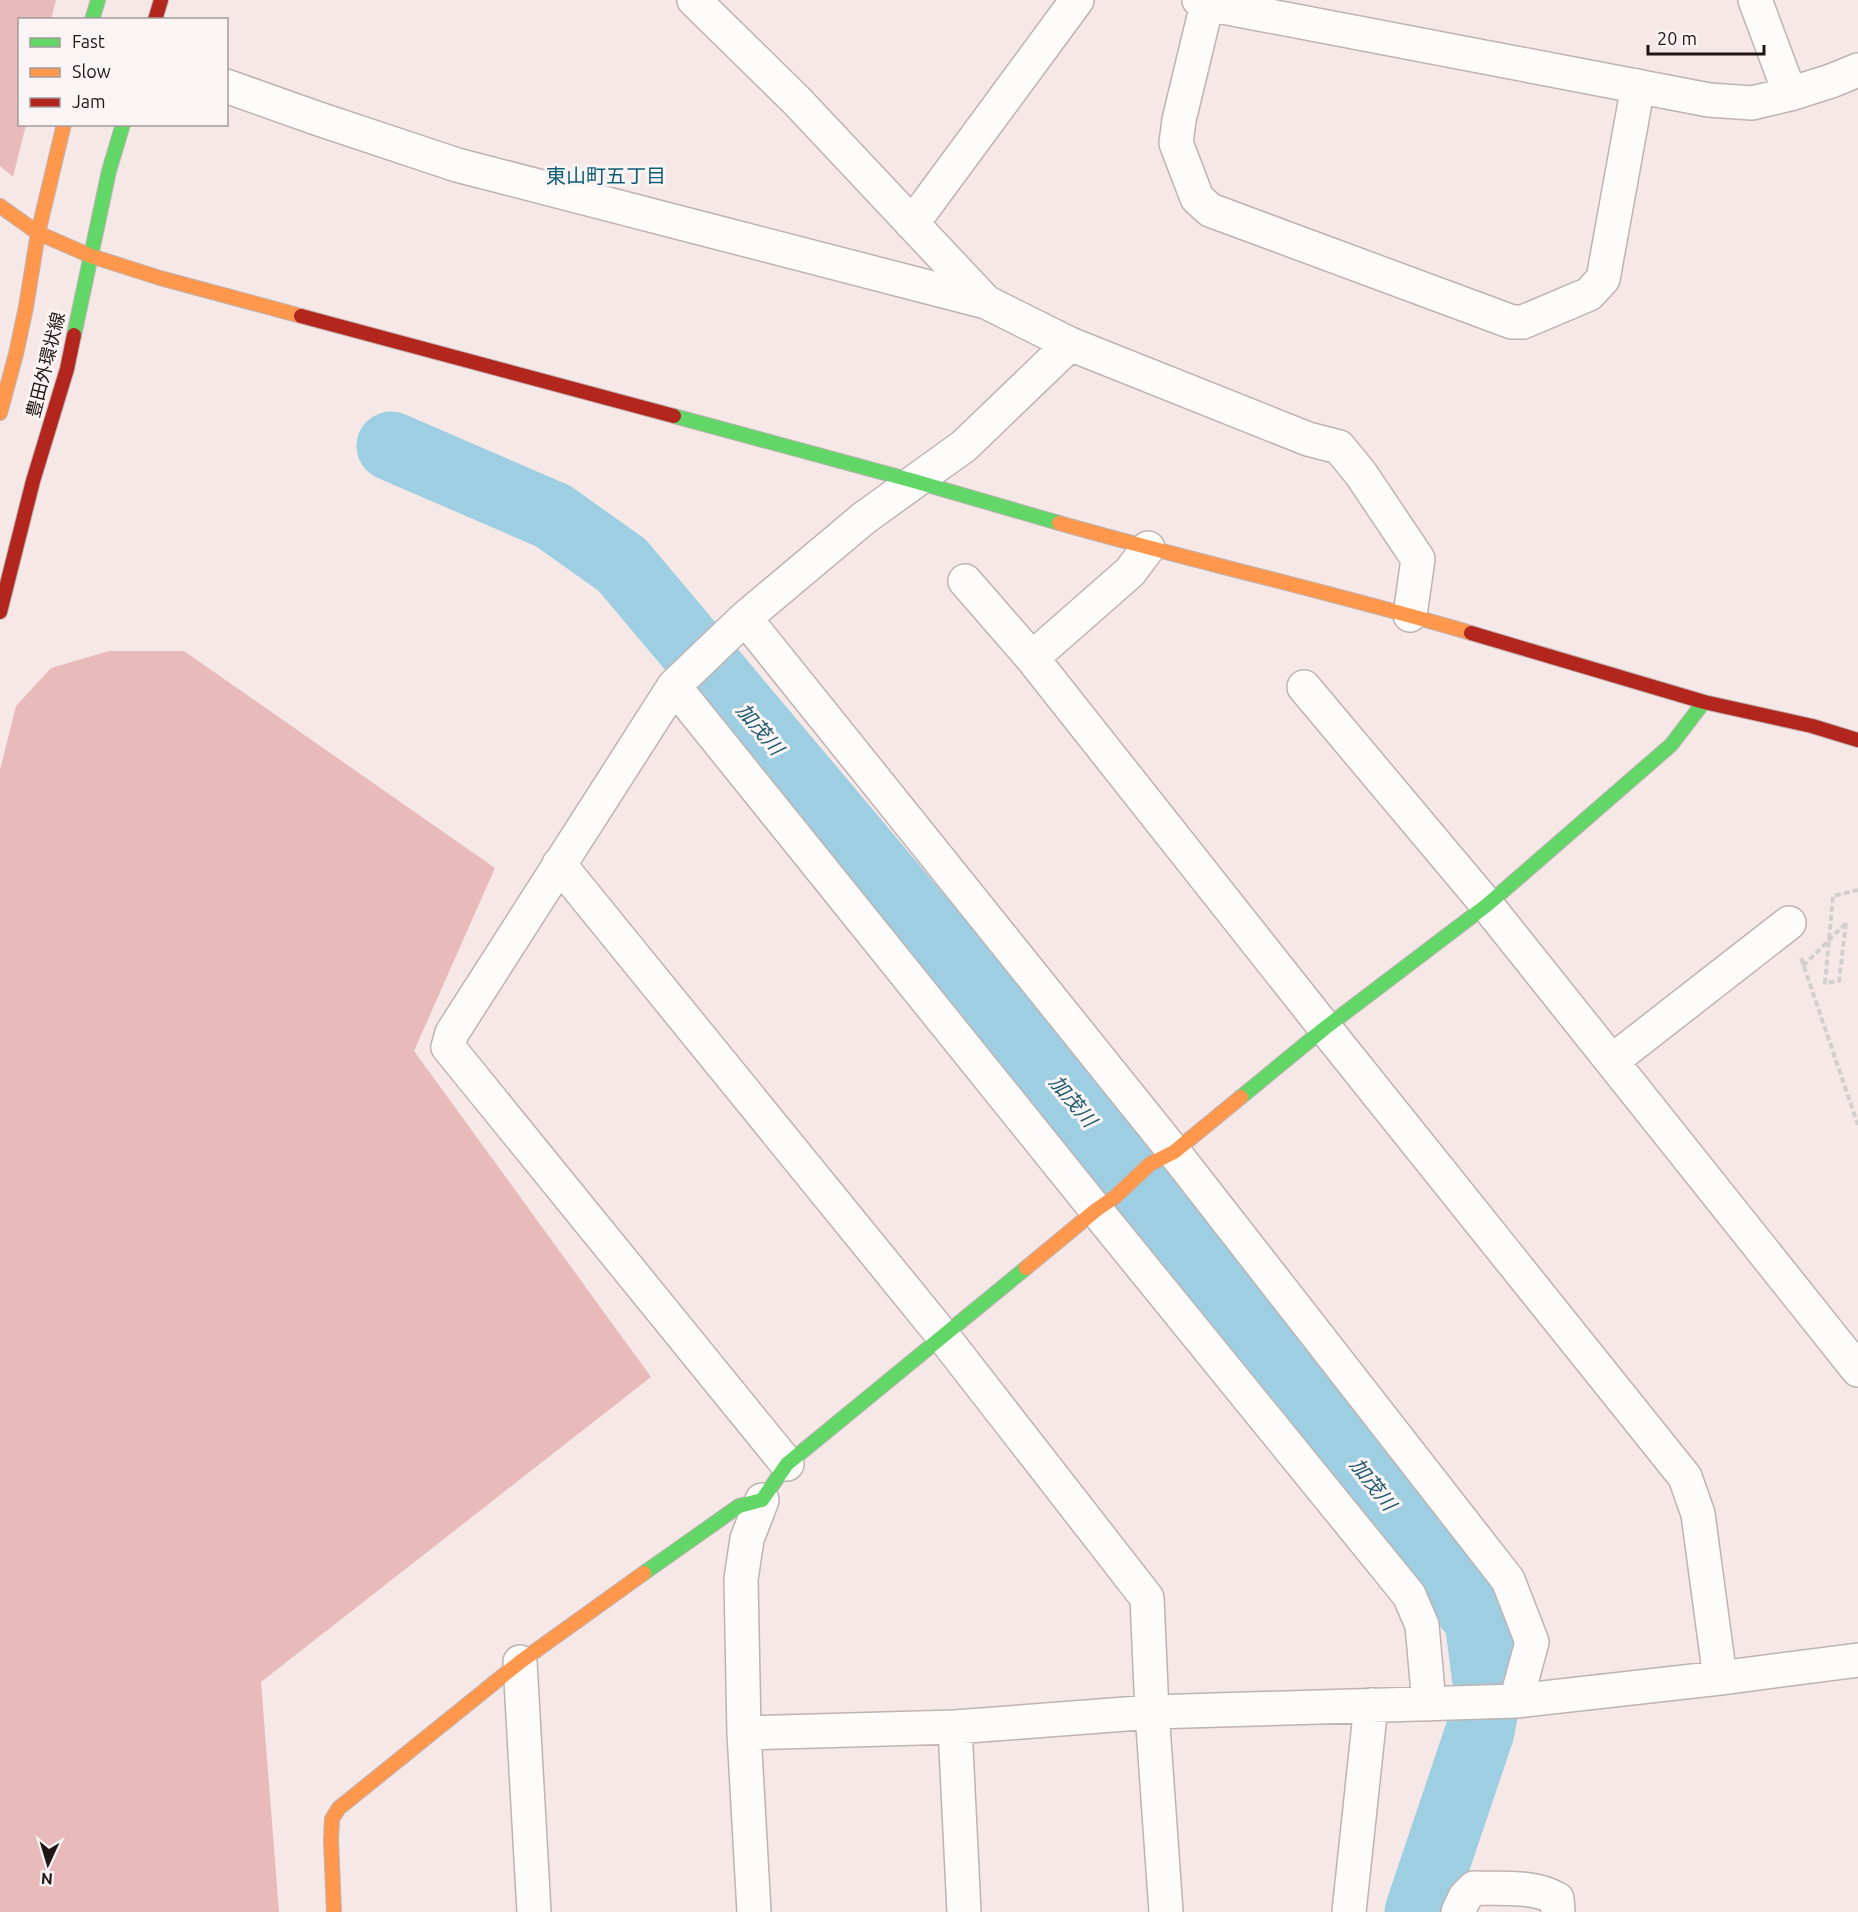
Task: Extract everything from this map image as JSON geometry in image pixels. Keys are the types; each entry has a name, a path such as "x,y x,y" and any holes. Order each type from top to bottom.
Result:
{"street":[{"path":"93,18 98,0"},
{"path":"156,18 160,0"},
{"path":"694,0 797,101 986,302"},
{"path":"912,224 1077,0"},
{"path":"1755,0 1790,94"},
{"path":"1638,86 1603,279 1589,294 1523,322 1512,322 1210,210 1197,198 1176,144 1203,2 1708,99 1752,103 1790,94 1858,70"},
{"path":"228,87 457,165 986,302 1070,345 1308,439 1339,447 1361,474 1418,559 1410,615"},
{"name":"豊田外環状線","path":"0,413 16,354 38,233 64,126"},
{"name":"豊田外環状線","path":"0,612 33,481 67,369 109,171 122,126"},
{"path":"0,206 38,233 91,256 183,284 914,481 1148,548 1410,615 1704,702 1812,726 1858,740"},
{"path":"787,1464 448,1047 452,1033 675,685 744,619 864,518 964,446 1070,345"},
{"path":"1032,658 1130,572 1148,548"},
{"path":"965,581 1032,658 1324,1028 1685,1477 1698,1514 1720,1678"},
{"path":"744,619 1162,1158 1508,1581 1532,1642 1516,1701"},
{"path":"675,685 1105,1204 1410,1595 1422,1625 1429,1704"},
{"path":"1304,687 1487,905 1858,1370"},
{"path":"753,1912 744,1733 741,1579 747,1539 762,1500 787,1464 1324,1028 1487,905 1671,745 1704,702"},
{"path":"559,864 944,1336 1148,1598 1152,1712 1166,1912"},
{"path":"1612,1061 1789,923"},
{"path":"334,1912 332,1819 339,1808 520,1662 713,1523 739,1506 762,1500"},
{"path":"744,1733 955,1727 1152,1712 1516,1701 1858,1660"},
{"path":"520,1662 534,1912"},
{"path":"1349,1912 1371,1705"},
{"path":"955,1727 964,1912"},
{"path":"1458,1912 1465,1897 1474,1888 1527,1889 1545,1893 1557,1899 1558,1912"}],"path":[{"path":"1858,890 1833,896 1826,983 1839,981 1846,923 1803,966 1858,1125"}],"shaded area":[{"path":"0,0 56,0 51,18 18,18 18,126 26,126 13,177 0,166"},
{"path":"109,651 184,651 495,868 414,1051 651,1377 261,1682 279,1912 0,1912 0,770 16,706 51,668"}],"waterway":[{"name":"加茂川","path":"391,446 553,516 622,565 1119,1156 1479,1620 1488,1690 1480,1731 1419,1912"}],"traffic: fast":[{"path":"93,18 98,0"},
{"path":"74,335 109,171 122,126"},
{"path":"674,416 1059,523"},
{"path":"1241,1097 1325,1028 1487,905 1671,745 1704,702"},
{"path":"644,1573 739,1506 762,1500 787,1464 1026,1268"}],"traffic: slow":[{"path":"0,413 16,354 38,233 64,126"},
{"path":"0,206 38,233 91,256 160,278 301,316"},
{"path":"1059,523 1471,633"},
{"path":"1026,1268 1115,1197 1150,1164 1174,1152 1241,1097"},
{"path":"334,1912 332,1819 339,1808 520,1662 644,1573"}],"traffic: jam":[{"path":"156,18 161,0"},
{"path":"301,316 674,416"},
{"path":"0,612 33,481 67,369 74,335"},
{"path":"1471,633 1704,702 1812,726 1858,740"}],"district":[{"name":"東山町五丁目","path":"606,176"}]}
